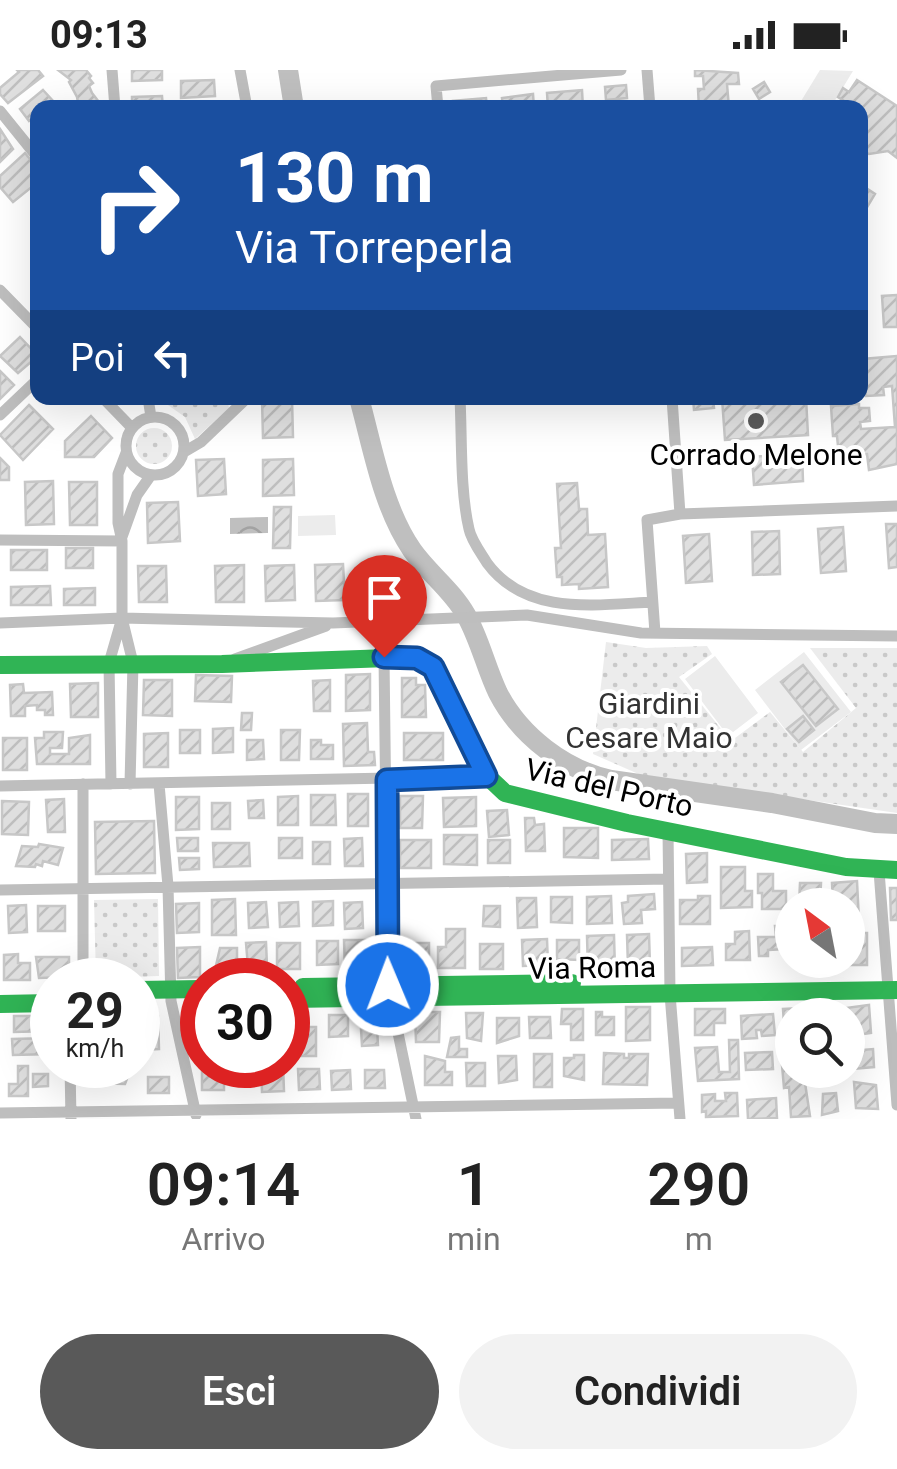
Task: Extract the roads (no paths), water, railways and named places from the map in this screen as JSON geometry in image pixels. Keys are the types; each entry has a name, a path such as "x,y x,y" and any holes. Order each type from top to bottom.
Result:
{"street":[{"path":"112,70 114,100"},
{"path":"240,70 246,100"},
{"path":"437,100 436,86 621,70"},
{"path":"647,70 649,100"},
{"path":"0,111 30,148"},
{"path":"0,290 30,321"},
{"path":"0,416 30,387"},
{"path":"110,405 132,428"},
{"path":"149,405 151,417"},
{"path":"184,452 201,442 241,405"},
{"path":"460,405 469,532 497,576 516,590 555,603 577,606 652,602"},
{"path":"672,405 680,514"},
{"path":"126,453 135,468 151,476 168,472 180,461 184,443 176,426 151,417 132,428 118,478 122,618 133,662 130,784"},
{"path":"122,539 138,495 151,476"},
{"path":"655,633 646,520 680,514 897,506"},
{"path":"0,540 122,539"},
{"path":"0,622 122,618 333,623 527,615 655,633 894,634"},
{"path":"110,784 108,663 122,618"},
{"path":"222,664 333,623"},
{"path":"0,665 222,664 384,657 388,992 415,1113"},
{"name":"Via del Porto","path":"384,657 417,658 433,667 486,776 514,796 668,831 888,871"},
{"path":"0,786 486,776"},
{"path":"83,784 83,958"},
{"path":"158,784 168,886 171,995 196,1116"},
{"path":"668,831 670,988 680,1119"},
{"path":"888,871 897,1105"},
{"path":"0,890 668,878"},
{"name":"Via Roma","path":"310,997 388,992 892,984"},
{"name":"Via Roma","path":"310,988 388,992"},
{"path":"160,993 180,996"},
{"path":"160,997 180,993"},
{"path":"4,998 30,995"},
{"path":"4,998 30,1000"},
{"path":"70,1088 71,1116"},
{"path":"0,1113 415,1113 678,1103"},
{"path":"607,1105 610,1119"}],"water":[{"path":"268,517 268,533 230,534 230,518"}],"waterway":[{"path":"288,70 293,100"},
{"path":"361,405 379,476 402,533 466,615 507,709 546,749 577,768 611,780 897,824"}],"place":[{"name":"Corrado Melone","path":"756,421"}],"park label":[{"name":"Giardini Cesare Maio","path":"649,721"}]}
